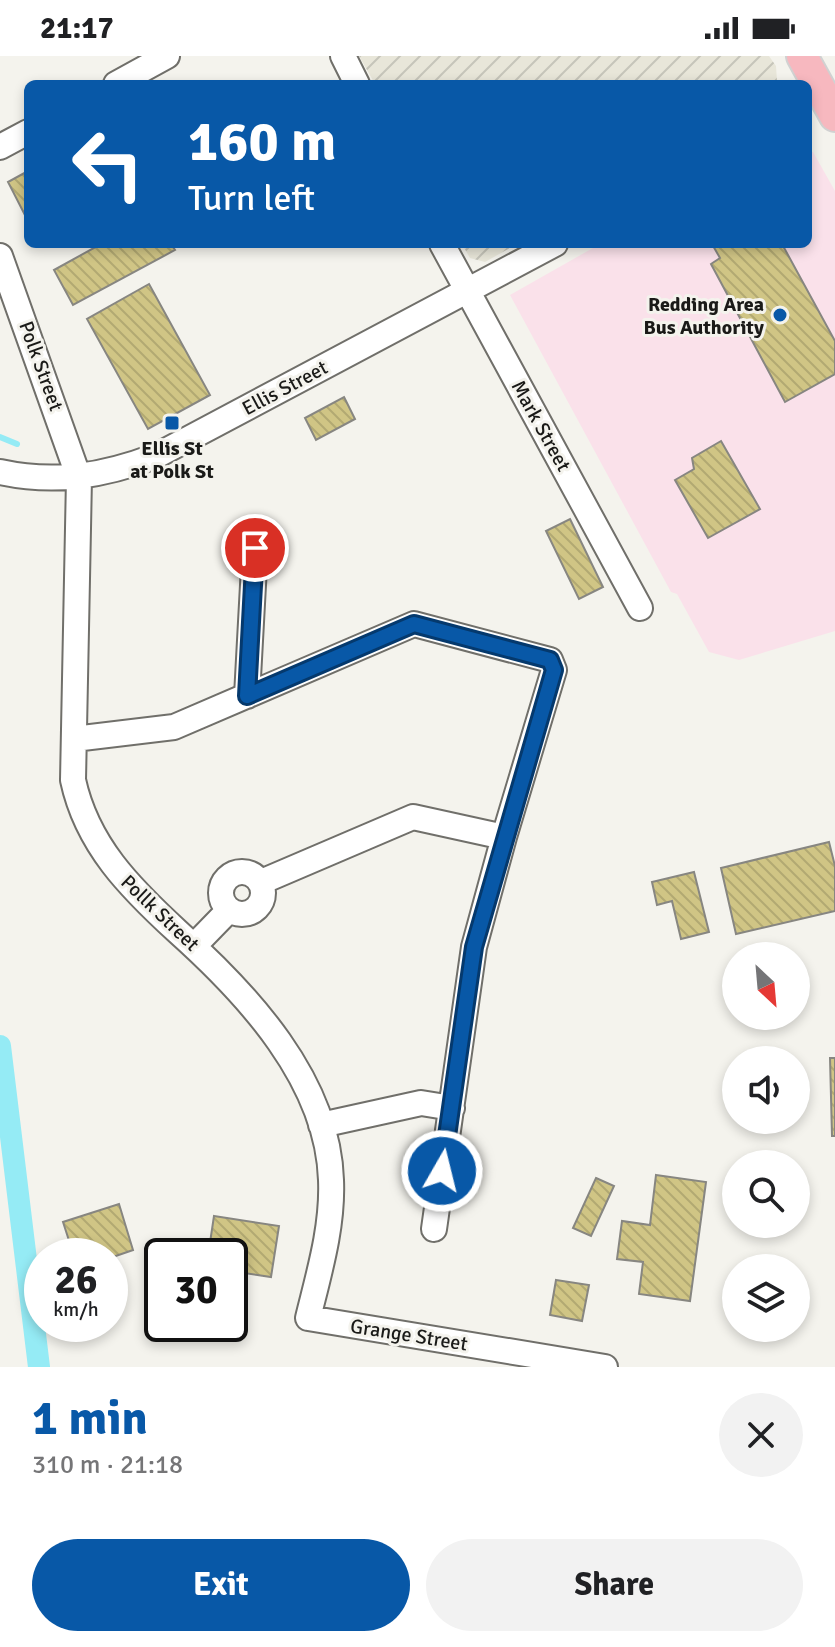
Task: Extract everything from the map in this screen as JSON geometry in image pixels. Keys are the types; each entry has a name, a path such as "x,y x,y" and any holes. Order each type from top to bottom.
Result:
{"main road":[{"path":"802,56 825,101"}],"street":[{"path":"123,80 167,56"},
{"path":"343,56 355,80"},
{"path":"0,147 24,134"},
{"name":"Mark Street","path":"444,248 640,608"},
{"name":"Ellis Street","path":"10,474 59,480 79,478 131,465 173,448 547,248"},
{"name":"Polk Street","path":"0,256 79,478"},
{"name":"Pollk Street","path":"79,478 73,780 80,812 103,853 140,897 220,970 273,1034 321,1125 331,1180 327,1238 308,1318"},
{"path":"247,696 255,548"},
{"path":"74,739 174,727 414,624 550,660 554,670 474,947 434,1229"},
{"path":"194,946 229,910 221,891 231,874 244,872 261,882 413,817 504,837"},
{"path":"321,1125 421,1103 452,1108"},
{"name":"Grange Street","path":"308,1318 605,1367"}],"shaded area":[{"path":"359,56 769,56 776,66 777,80 373,80"},
{"path":"813,152 835,191 835,631 739,660 709,652 677,594 671,592 510,295 593,248 812,248"},
{"path":"464,248 510,248 485,262 470,258"}],"building":[{"path":"24,173 24,213 8,182"},
{"path":"94,248 175,250 73,305 54,270"},
{"name":"Redding Area Bus Authority","path":"714,248 784,248 835,341 835,374 785,402 711,264 720,258"},
{"path":"149,284 210,395 148,429 87,319"},
{"path":"344,397 355,419 316,440 305,418"},
{"path":"721,441 760,509 708,538 675,480 694,469 692,458"},
{"path":"570,519 603,587 579,599 546,531"},
{"path":"829,842 835,866 835,911 736,934 721,868"},
{"path":"694,872 709,932 681,939 672,901 657,905 652,882"},
{"path":"830,1058 835,1058 835,1136 832,1136"},
{"path":"656,1175 706,1182 690,1301 639,1294 643,1262 617,1259 622,1221 650,1225"},
{"path":"596,1178 614,1186 591,1236 573,1228"},
{"path":"119,1204 133,1250 128,1252 128,1238 68,1238 63,1222"},
{"path":"214,1216 279,1226 271,1277 248,1274 248,1238 211,1238"},
{"path":"556,1280 589,1285 582,1321 550,1315"}],"waterway":[{"path":"0,437 17,444"},
{"path":"0,1046 39,1367"}],"place":[{"name":"Redding Area Bus Authority","path":"780,315"},
{"name":"Ellis St at Polk St","path":"172,423"}],"route":[{"path":"255,548 247,696 414,624 550,660 554,670 474,947 442,1171"}]}
